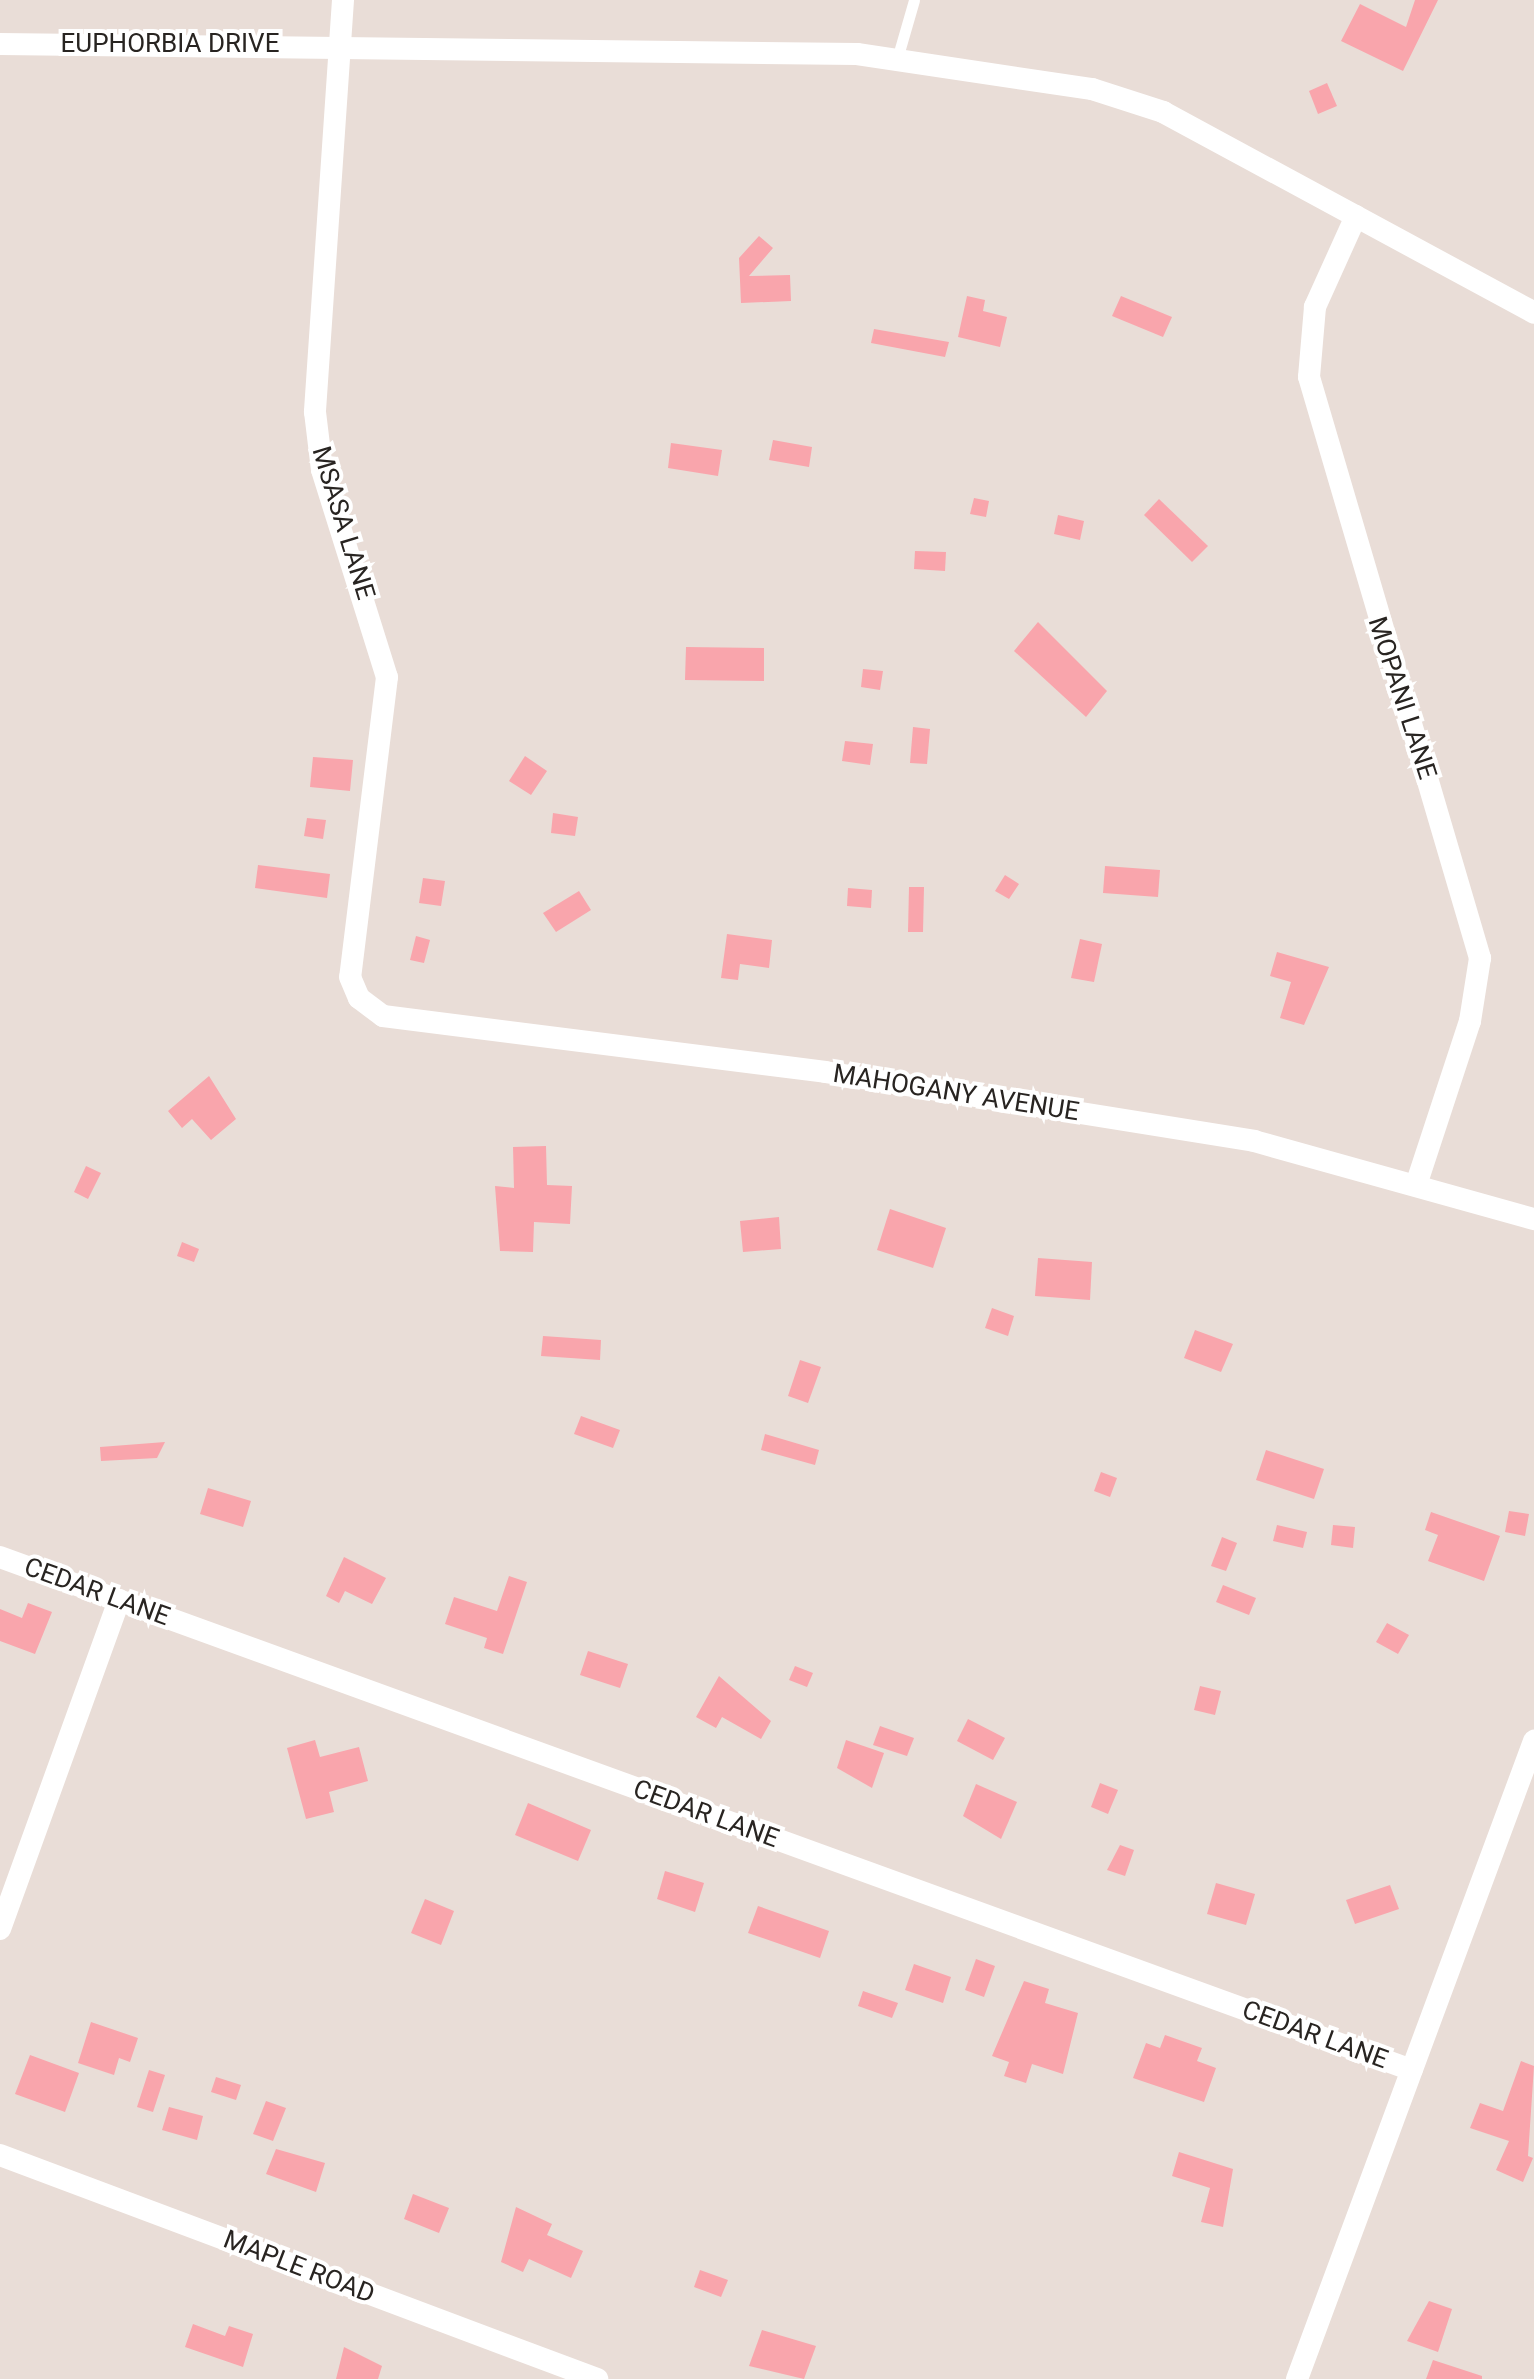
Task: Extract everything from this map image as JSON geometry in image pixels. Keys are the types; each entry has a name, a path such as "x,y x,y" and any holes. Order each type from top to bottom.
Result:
{"street":[{"name":"MSASA LANE","path":"343,0 316,442 387,677 350,977 365,1003"},
{"name":"EUPHORBIA DRIVE","path":"0,44 339,42 897,59 1092,89 1163,112 1534,313"},
{"name":"MOPANI LANE","path":"1356,216 1315,307 1309,377 1480,958 1470,1021 1417,1182"},
{"name":"MAHOGANY AVENUE","path":"365,1003 383,1016 825,1072 1254,1141 1417,1182 1534,1219"},
{"name":"CEDAR LANE","path":"0,1557 1412,2070"},
{"path":"0,1929 119,1600"},
{"path":"1297,2379 1534,1741"},
{"name":"MAPLE ROAD","path":"0,2155 597,2379"}],"lane":[{"path":"897,59 914,0"}],"building":[{"path":"1415,0 1438,0 1403,71 1341,41 1360,4 1406,27"},
{"path":"1327,83 1337,106 1318,114 1309,91"},
{"path":"759,236 773,248 749,276 790,275 791,301 741,303 739,258"},
{"path":"967,296 985,300 983,311 1007,317 1000,347 958,337"},
{"path":"1121,296 1172,317 1163,337 1112,316"},
{"path":"874,329 949,342 945,357 871,343"},
{"path":"773,440 812,447 809,467 769,460"},
{"path":"671,443 722,450 718,476 668,468"},
{"path":"974,498 989,501 986,517 970,514"},
{"path":"1159,499 1208,546 1192,562 1144,515"},
{"path":"1058,515 1084,521 1080,540 1054,534"},
{"path":"915,551 946,552 945,571 914,569"},
{"path":"1038,622 1107,691 1086,717 1014,651"},
{"path":"686,647 764,648 764,681 685,680"},
{"path":"863,669 883,671 880,690 861,687"},
{"path":"913,727 930,729 927,764 910,763"},
{"path":"845,741 873,744 870,765 842,761"},
{"path":"525,756 547,771 531,795 509,781"},
{"path":"313,757 353,760 350,791 310,787"},
{"path":"553,813 578,817 575,836 551,833"},
{"path":"307,818 326,820 323,839 304,836"},
{"path":"258,865 330,874 327,898 255,888"},
{"path":"1105,866 1160,870 1158,897 1103,893"},
{"path":"1005,875 1019,884 1009,899 995,891"},
{"path":"423,878 445,881 441,906 419,903"},
{"path":"909,887 924,887 923,932 908,932"},
{"path":"848,888 872,890 871,908 847,906"},
{"path":"579,891 591,910 556,932 543,913"},
{"path":"727,934 772,940 769,968 740,964 738,980 721,978"},
{"path":"416,936 430,940 424,963 410,960"},
{"path":"1080,939 1102,944 1094,982 1071,978"},
{"path":"1277,952 1329,967 1304,1025 1280,1018 1291,982 1270,976"},
{"path":"209,1076 236,1119 211,1140 192,1119 182,1128 168,1111"},
{"path":"546,1146 547,1185 572,1186 570,1224 534,1222 533,1252 500,1251 495,1186 514,1188 513,1147"},
{"path":"86,1166 101,1173 88,1199 74,1192"},
{"path":"890,1209 946,1228 933,1268 877,1250"},
{"path":"779,1217 781,1249 743,1252 740,1221"},
{"path":"182,1242 199,1249 194,1262 177,1256"},
{"path":"1038,1258 1092,1262 1090,1300 1035,1296"},
{"path":"992,1308 1014,1316 1008,1336 985,1328"},
{"path":"1195,1330 1233,1344 1221,1372 1184,1358"},
{"path":"543,1336 601,1340 600,1360 541,1356"},
{"path":"800,1360 821,1367 808,1403 788,1396"},
{"path":"581,1416 620,1430 613,1448 574,1434"},
{"path":"765,1434 819,1450 815,1465 761,1450"},
{"path":"165,1442 157,1458 101,1461 100,1447"},
{"path":"1266,1450 1324,1469 1314,1499 1256,1480"},
{"path":"1101,1472 1117,1478 1110,1497 1094,1491"},
{"path":"208,1488 251,1501 243,1527 200,1514"},
{"path":"1509,1511 1529,1514 1525,1536 1505,1532"},
{"path":"1431,1512 1500,1536 1484,1581 1428,1561 1438,1535 1425,1530"},
{"path":"1277,1525 1307,1532 1303,1548 1273,1541"},
{"path":"1333,1525 1355,1527 1353,1548 1331,1545"},
{"path":"1222,1537 1237,1543 1226,1571 1211,1566"},
{"path":"344,1557 386,1578 372,1604 345,1591 339,1603 326,1596"},
{"path":"509,1576 527,1582 503,1654 484,1648 487,1638 445,1624 454,1597 497,1611"},
{"path":"1223,1585 1256,1598 1249,1615 1216,1602"},
{"path":"28,1603 52,1612 35,1654 0,1641 0,1609 22,1618"},
{"path":"1387,1623 1409,1635 1398,1654 1376,1642"},
{"path":"588,1651 628,1664 620,1688 580,1675"},
{"path":"795,1666 813,1673 807,1687 789,1680"},
{"path":"719,1676 771,1721 761,1739 722,1717 716,1728 696,1717"},
{"path":"1200,1686 1221,1691 1215,1715 1194,1710"},
{"path":"968,1719 1005,1738 993,1760 957,1741"},
{"path":"880,1726 914,1738 907,1756 873,1745"},
{"path":"315,1740 320,1757 359,1747 368,1781 329,1792 334,1812 306,1819 287,1748"},
{"path":"846,1740 884,1753 872,1788 837,1768"},
{"path":"1100,1783 1118,1790 1108,1814 1091,1807"},
{"path":"976,1784 1017,1802 1001,1839 963,1816"},
{"path":"528,1803 591,1830 578,1861 515,1835"},
{"path":"1120,1845 1134,1850 1125,1876 1107,1870"},
{"path":"665,1871 704,1883 695,1912 657,1899"},
{"path":"1216,1883 1255,1894 1246,1925 1207,1914"},
{"path":"1390,1885 1399,1909 1355,1924 1346,1900"},
{"path":"425,1899 454,1911 441,1945 411,1933"},
{"path":"758,1906 829,1931 820,1958 748,1933"},
{"path":"976,1959 995,1966 984,1997 965,1990"},
{"path":"914,1964 951,1977 943,2003 905,1990"},
{"path":"1024,1981 1049,1989 1045,2003 1078,2013 1063,2074 1032,2064 1026,2083 1004,2076 1009,2062 992,2056"},
{"path":"863,1991 898,2003 892,2018 858,2006"},
{"path":"91,2022 138,2038 130,2062 119,2058 114,2075 78,2063"},
{"path":"1165,2035 1202,2048 1197,2061 1216,2068 1204,2102 1133,2078 1146,2043 1160,2048"},
{"path":"30,2055 79,2073 65,2112 15,2094"},
{"path":"1521,2061 1534,2066 1528,2156 1533,2158 1523,2182 1496,2170 1509,2141 1470,2128 1480,2103 1503,2111"},
{"path":"149,2070 165,2075 153,2112 137,2107"},
{"path":"216,2077 241,2085 236,2100 211,2092"},
{"path":"266,2101 286,2108 273,2141 253,2134"},
{"path":"169,2107 203,2116 197,2140 162,2130"},
{"path":"276,2149 325,2163 316,2192 266,2174"},
{"path":"1179,2152 1233,2169 1223,2227 1201,2222 1210,2188 1172,2176"},
{"path":"413,2194 449,2208 439,2233 404,2219"},
{"path":"516,2207 552,2224 547,2235 583,2251 571,2278 529,2259 523,2272 501,2262"},
{"path":"700,2270 728,2280 721,2297 694,2287"},
{"path":"1429,2301 1452,2309 1438,2352 1407,2341"},
{"path":"193,2324 225,2336 229,2326 253,2334 243,2367 185,2347"},
{"path":"762,2330 816,2346 804,2379 749,2366"},
{"path":"344,2347 382,2366 378,2379 336,2379"},
{"path":"1433,2360 1482,2376 1482,2379 1426,2379"}]}
